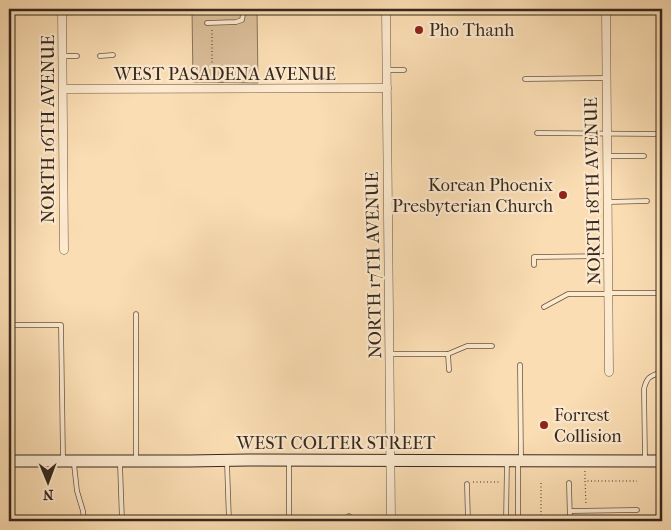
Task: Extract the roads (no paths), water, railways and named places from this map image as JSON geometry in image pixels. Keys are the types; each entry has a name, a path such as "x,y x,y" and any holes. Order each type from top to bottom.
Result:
{"street":[{"name":"NORTH 16TH AVENUE","path":"62,9 64,250"},
{"name":"NORTH 17TH AVENUE","path":"386,9 392,521"},
{"name":"NORTH 18TH AVENUE","path":"606,9 609,372"},
{"name":"WEST PASADENA AVENUE","path":"63,90 387,88"},
{"name":"WEST COLTER STREET","path":"9,461 662,461"}],"lane":[{"path":"209,23 242,20 244,9"},
{"path":"63,56 77,56"},
{"path":"100,56 113,56"},
{"path":"387,70 404,70"},
{"path":"525,79 607,78"},
{"path":"537,133 655,134"},
{"path":"608,156 644,156"},
{"path":"608,202 647,201"},
{"path":"534,265 534,257 608,256"},
{"path":"544,307 568,294 662,293"},
{"path":"136,314 136,461"},
{"path":"9,325 61,325 68,461 83,511 84,521"},
{"path":"390,354 448,354 467,346 492,346"},
{"path":"448,354 449,370"},
{"path":"506,521 515,461 520,365"},
{"path":"645,461 644,389 649,377 662,372"},
{"path":"289,460 289,521"},
{"path":"120,461 122,521"},
{"path":"227,461 229,521"},
{"path":"515,461 518,521"},
{"path":"467,484 468,521"},
{"path":"569,484 570,521"},
{"path":"570,511 637,510"}],"place":[{"name":"Pho Thanh","path":"419,30"},
{"name":"Korean Phoenix Presbyterian Church","path":"563,195"},
{"name":"Forrest Collision","path":"544,425"}]}
